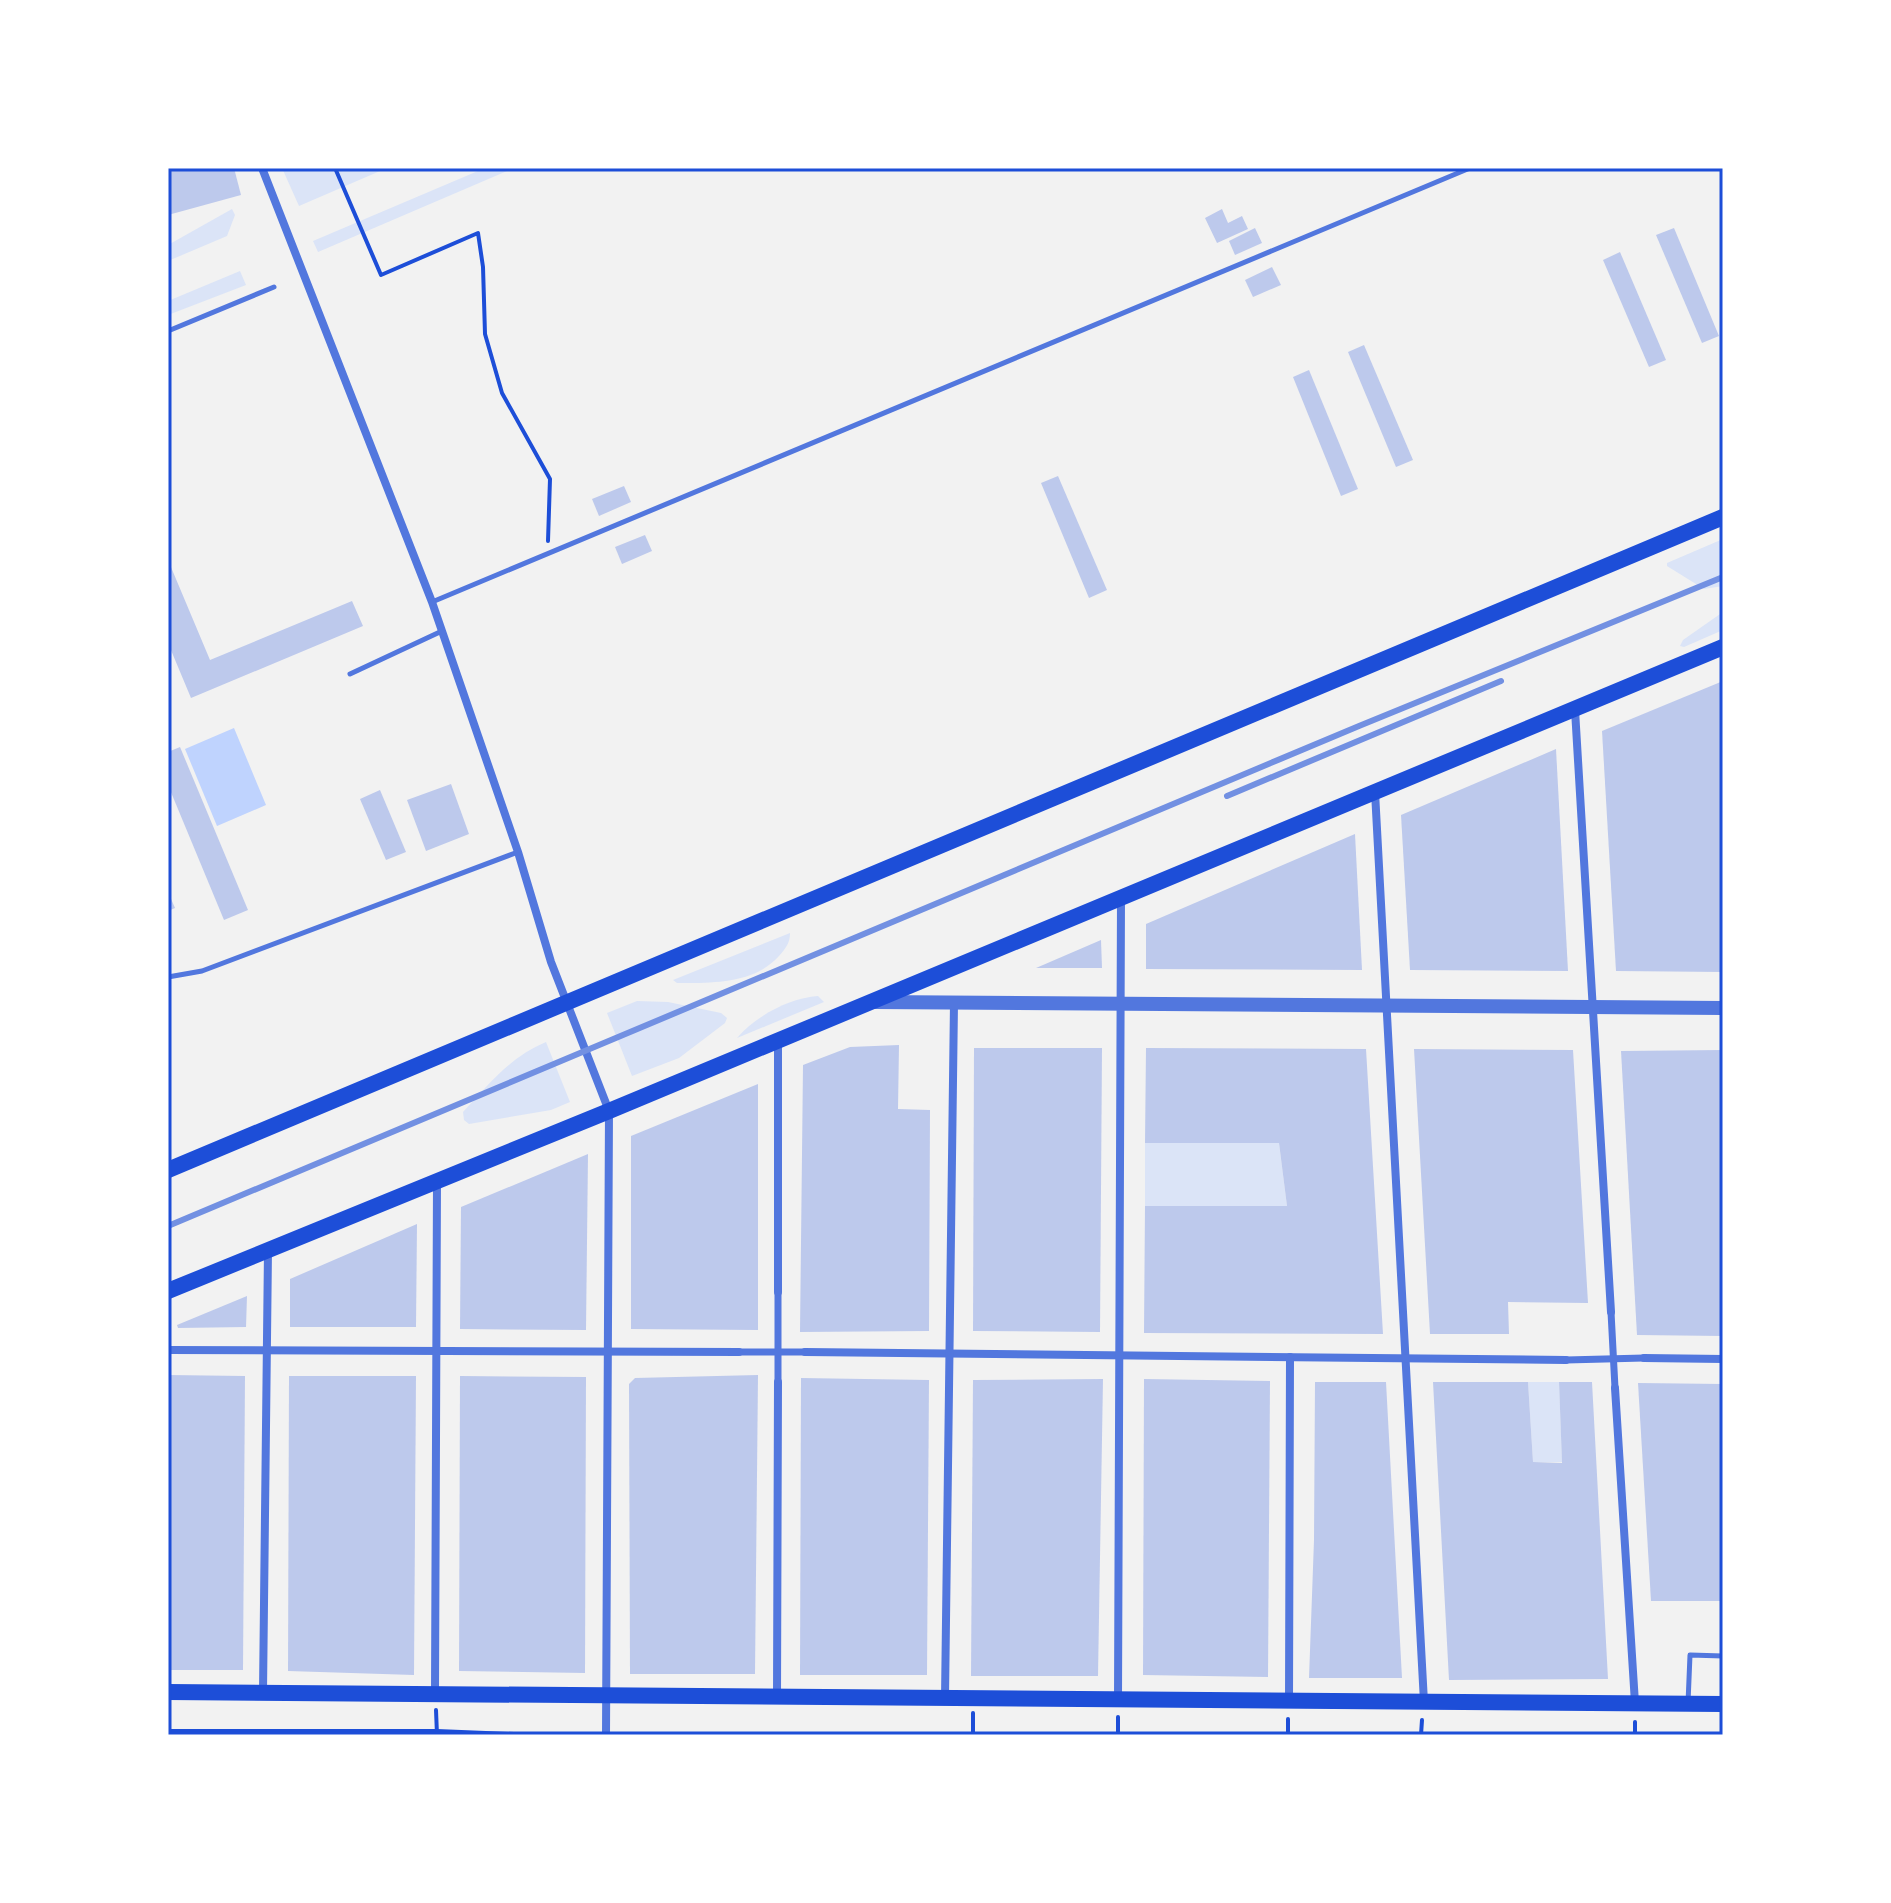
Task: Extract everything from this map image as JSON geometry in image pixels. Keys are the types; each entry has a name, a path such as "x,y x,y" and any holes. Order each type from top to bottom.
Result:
{"main road":[{"path":"168,1170 1723,517"},
{"path":"168,1291 609,1111 1723,647"},
{"path":"168,1692 1723,1704"}],"street":[{"path":"262,168 432,602 518,852 551,962 609,1111 606,1735"},
{"path":"1575,709 1635,1703"},
{"path":"1375,792 1424,1702"},
{"path":"1118,1699 1121,898"},
{"path":"870,1002 1723,1008"},
{"path":"945,1698 954,1003"},
{"path":"777,1697 778,1040"},
{"path":"435,1694 437,1181"},
{"path":"263,1693 268,1250"},
{"path":"168,1350 1723,1359"},
{"path":"1289,1701 1290,1357"}],"lane":[{"path":"432,602 1470,168"},
{"path":"168,331 274,287"},
{"path":"350,674 442,631"},
{"path":"168,977 202,971 518,852"},
{"path":"1688,1704 1690,1655 1723,1656"}],"path":[{"path":"335,168 381,275 478,233 483,267 485,334 502,393 550,479 547,555"},
{"path":"168,1731 437,1731 538,1735"}],"shaded area":[{"path":"282,168 387,168 299,206"},
{"path":"485,168 514,168 318,252 313,241"},
{"path":"232,209 235,215 227,236 168,261 168,245"},
{"path":"240,271 246,285 168,315 168,301"},
{"path":"1723,539 1723,586 1704,589 1667,566 1667,563"},
{"path":"1723,612 1723,630 1680,646 1683,640"},
{"path":"790,933 788,943 769,965 745,977 718,982 677,983 673,980"},
{"path":"818,996 824,1002 737,1038 754,1022 774,1010 796,1000"},
{"path":"637,1001 668,1002 721,1013 727,1018 725,1023 679,1058 632,1076 607,1013"},
{"path":"546,1042 570,1102 551,1110 469,1124 464,1120 463,1112 501,1072 522,1055"},
{"path":"1145,1143 1279,1143 1287,1206 1145,1206"},
{"path":"1528,1382 1559,1382 1562,1462 1533,1462"}],"water":[{"path":"234,728 266,805 217,826 185,749"}],"building":[{"path":"168,168 234,168 241,195 168,215"},
{"path":"1222,209 1228,223 1242,216 1248,229 1217,243 1205,218"},
{"path":"1255,228 1262,243 1235,255 1229,241"},
{"path":"1674,228 1719,336 1702,343 1656,235"},
{"path":"1620,252 1666,360 1649,367 1603,260"},
{"path":"1272,267 1281,285 1253,297 1245,280"},
{"path":"1364,345 1413,460 1396,467 1348,352"},
{"path":"1309,370 1358,489 1341,496 1293,377"},
{"path":"1058,476 1107,590 1089,598 1041,483"},
{"path":"624,486 631,502 599,516 592,499"},
{"path":"645,535 652,551 622,564 615,547"},
{"path":"168,560 210,660 352,601 363,626 191,698 168,643"},
{"path":"1723,681 1723,972 1616,971 1602,731"},
{"path":"180,747 248,910 224,920 168,785 168,752"},
{"path":"1556,749 1568,971 1410,970 1401,815"},
{"path":"451,784 469,834 426,851 407,800"},
{"path":"380,790 406,852 386,860 360,799"},
{"path":"1355,834 1362,970 1146,969 1146,924"},
{"path":"168,892 175,908 168,911"},
{"path":"1101,940 1102,968 1036,968"},
{"path":"899,1045 898,1109 930,1110 929,1331 800,1332 803,1065 850,1047"},
{"path":"974,1048 1102,1048 1100,1332 973,1331"},
{"path":"1146,1048 1366,1049 1383,1334 1144,1333 1145,1206 1287,1206 1279,1143 1145,1143"},
{"path":"1414,1049 1573,1050 1588,1303 1508,1302 1509,1334 1430,1334"},
{"path":"1723,1050 1723,1336 1637,1335 1621,1051"},
{"path":"758,1084 758,1330 631,1329 631,1136"},
{"path":"588,1154 586,1330 460,1329 461,1207"},
{"path":"417,1224 416,1327 290,1327 290,1279"},
{"path":"247,1296 246,1327 178,1328 177,1325"},
{"path":"168,1375 245,1376 243,1670 168,1670"},
{"path":"758,1375 755,1674 630,1674 629,1384 635,1378"},
{"path":"289,1376 416,1376 414,1675 288,1671"},
{"path":"460,1376 586,1377 585,1673 459,1671"},
{"path":"801,1378 929,1380 927,1675 800,1675"},
{"path":"1103,1379 1098,1676 971,1676 973,1380"},
{"path":"1144,1379 1270,1381 1268,1677 1143,1675"},
{"path":"1315,1382 1386,1382 1402,1678 1309,1678"},
{"path":"1433,1382 1528,1382 1533,1462 1562,1463 1559,1382 1592,1382 1608,1679 1449,1680"},
{"path":"1638,1383 1723,1384 1723,1601 1651,1601"}],"railway":[{"path":"168,1226 1359,726 1723,577"},
{"path":"1227,796 1501,681"}]}
